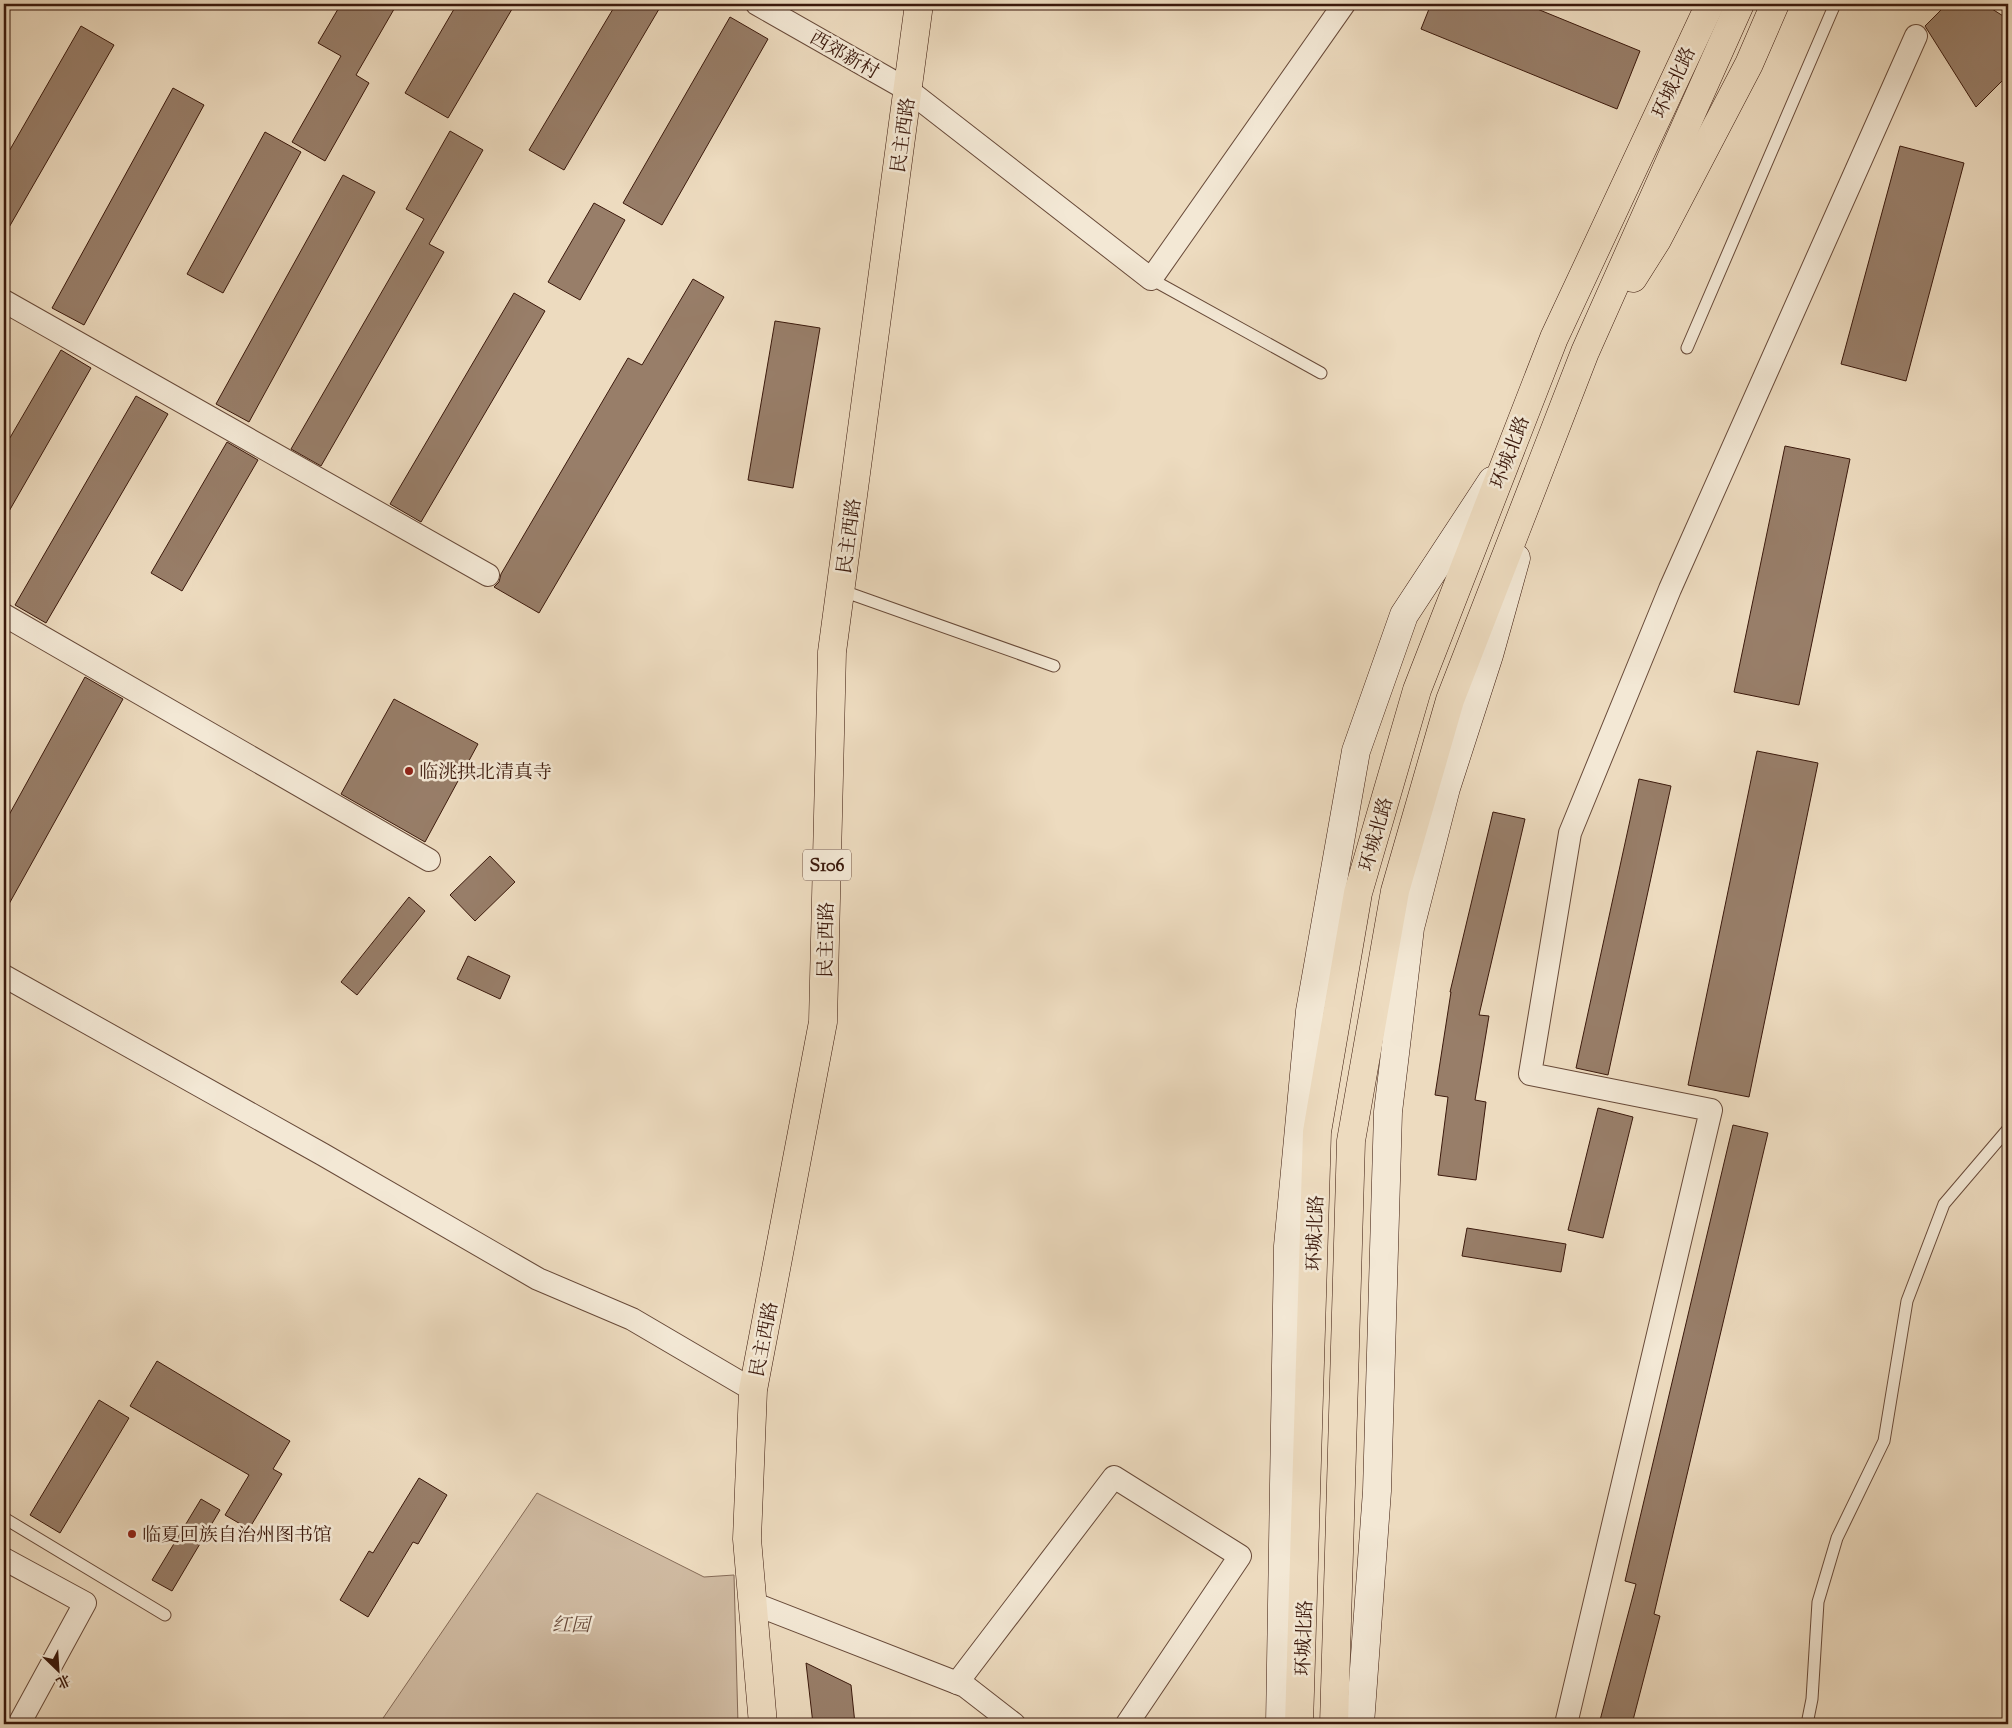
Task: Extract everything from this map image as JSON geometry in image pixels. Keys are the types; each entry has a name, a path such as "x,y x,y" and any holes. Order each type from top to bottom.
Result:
{"main road":[{"name":"民主西路","path":"763,1724 746,1539 753,1390 823,1022 832,652 919,4"},
{"path":"1524,414 1539,338 1690,4"},
{"name":"环城北路","path":"1299,1724 1317,1132 1358,893 1417,690 1554,338 1710,4"},
{"name":"环城北路","path":"1334,1724 1351,1141 1395,891 1450,700 1585,352 1740,4"},
{"path":"1585,352 1657,240 1749,64 1775,4"},
{"path":"1280,1724 1288,1246 1310,1011 1354,761 1404,615 1507,459"},
{"path":"1360,1724 1377,1491 1388,1112 1410,928 1446,788 1489,655 1540,468"}],"street":[{"name":"西郊新村","path":"756,4 908,90 1151,279"},
{"path":"1151,279 1344,4"},
{"path":"1566,1724 1712,1110 1530,1074 1570,833 1670,589 1916,36"},
{"path":"4,300 488,575"},
{"path":"4,615 428,860"},
{"path":"4,976 322,1154 538,1279 632,1319 753,1390"},
{"path":"957,1683 1114,1477 1240,1556 1127,1724"},
{"path":"4,1559 85,1603 19,1724"},
{"path":"752,1603 965,1686 1014,1724"}],"lane":[{"path":"1687,348 1835,4"},
{"path":"1151,279 1321,373"},
{"path":"840,590 1054,666"},
{"path":"1807,1724 1812,1699 1818,1602 1837,1538 1884,1441 1907,1301 1944,1204 2008,1129"},
{"path":"4,1518 165,1615"}],"green space":[{"name":"红园","path":"537,1493 704,1577 734,1575 738,1724 379,1724"}],"building":[{"path":"341,4 397,4 356,75 369,83 325,161 292,142 341,56 318,43"},
{"path":"457,4 515,4 448,118 405,93"},
{"path":"616,4 662,4 564,170 529,150"},
{"path":"1431,4 1525,4 1640,51 1617,109 1421,29"},
{"path":"1947,4 1984,4 2008,19 2008,75 1976,107 1925,26"},
{"path":"730,17 768,39 662,225 623,203"},
{"path":"81,26 114,45 4,236 4,160"},
{"path":"173,88 204,105 84,325 52,308"},
{"path":"450,131 483,150 429,244 444,252 321,466 291,449 424,219 406,209"},
{"path":"265,132 301,152 223,293 187,274"},
{"path":"1900,146 1964,163 1906,381 1841,364"},
{"path":"343,175 375,192 249,422 216,404"},
{"path":"594,203 625,220 580,300 548,282"},
{"path":"693,279 724,297 539,613 494,587 499,582 501,574 628,358 642,365"},
{"path":"514,293 545,311 421,522 390,504"},
{"path":"775,321 820,328 793,488 748,480"},
{"path":"61,350 91,368 4,520 4,448"},
{"path":"136,396 168,414 46,623 15,605"},
{"path":"227,442 258,460 182,591 151,573"},
{"path":"1785,446 1850,459 1799,705 1734,692"},
{"path":"85,677 123,699 4,913 4,824"},
{"name":"临洮拱北清真寺","path":"394,699 478,744 425,842 341,794"},
{"path":"1757,751 1818,763 1749,1097 1688,1085"},
{"path":"1639,779 1671,786 1608,1075 1576,1068"},
{"path":"1493,812 1525,819 1479,1015 1489,1016 1475,1100 1486,1102 1476,1180 1438,1175 1448,1097 1435,1095 1450,992"},
{"path":"490,856 515,882 475,921 450,895"},
{"path":"409,897 425,911 357,995 341,982"},
{"path":"468,956 510,976 500,999 457,979"},
{"path":"1598,1108 1633,1117 1603,1238 1568,1230"},
{"path":"1733,1125 1768,1133 1654,1614 1660,1616 1632,1724 1599,1724 1636,1584 1625,1581"},
{"path":"1467,1228 1566,1244 1561,1272 1462,1256"},
{"path":"157,1361 290,1441 273,1469 282,1474 249,1529 225,1515 249,1475 130,1406"},
{"path":"99,1400 129,1418 60,1533 30,1515"},
{"path":"419,1478 447,1495 418,1544 413,1542 368,1617 340,1600 369,1551 373,1553"},
{"path":"201,1499 220,1510 172,1591 152,1580"},
{"path":"806,1663 851,1685 855,1724 813,1724"}],"place":[{"name":"临洮拱北清真寺","path":"409,771"},
{"name":"临夏回族自治州图书馆","path":"132,1534"}]}
